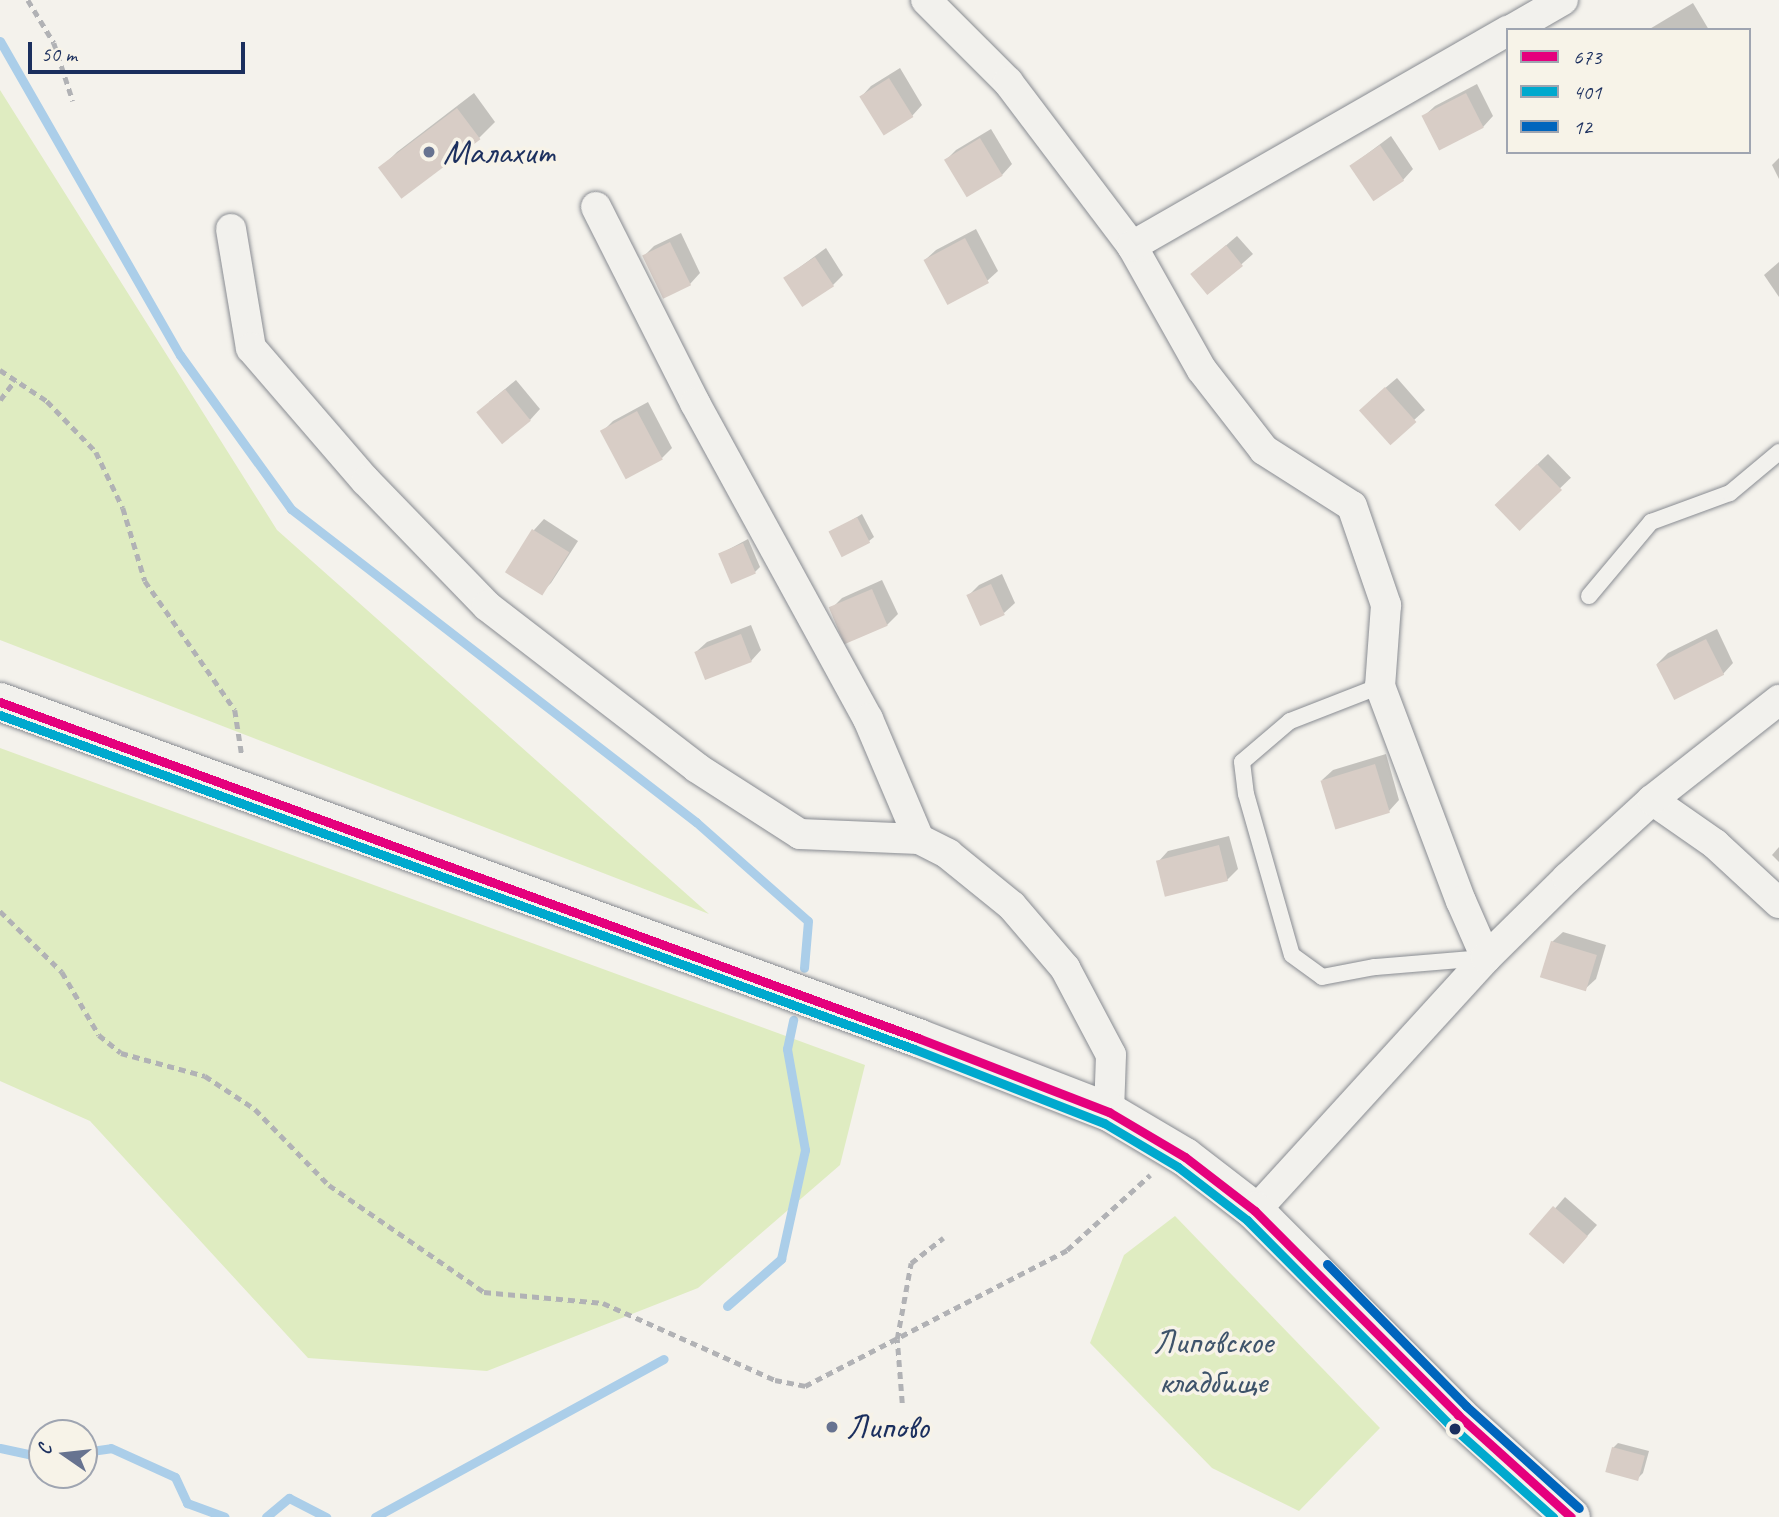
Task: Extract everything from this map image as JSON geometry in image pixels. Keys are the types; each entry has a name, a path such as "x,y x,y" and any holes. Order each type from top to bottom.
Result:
{"main road":[{"path":"0,702 918,1038 1109,1112 1185,1157 1255,1211 1458,1415 1571,1517"}],"street":[{"path":"926,0 1008,82 1132,246 1202,370 1264,450 1352,506 1386,605 1380,685 1461,901 1486,958"},
{"path":"1514,28 1563,0"},
{"path":"1132,246 1506,33"},
{"path":"596,207 695,403 868,719 919,839"},
{"path":"232,229 251,348 366,481 487,606 697,768 800,834 919,839 947,854 1012,906 1065,968 1111,1055 1109,1112"},
{"path":"1255,1211 1486,958 1651,800 1779,700"},
{"path":"1651,800 1716,844 1779,902"}],"lane":[{"path":"1589,596 1651,522 1730,494 1779,452"},
{"path":"1380,685 1290,721 1241,762 1246,794 1292,955 1322,977 1375,967 1486,958"}],"path":[{"path":"28,0 54,43 73,101"},
{"path":"0,370 47,401 96,452 123,508 145,581 235,710 247,791"},
{"path":"0,400 15,380"},
{"path":"0,911 61,972 99,1035 121,1052 205,1076 255,1109 329,1185 484,1292 603,1303 775,1380 805,1386 897,1339 1068,1250 1151,1174 1162,1182"},
{"path":"902,1403 897,1339 911,1263 943,1238"}],"green space":[{"path":"0,90 277,530 709,914 0,640"},
{"path":"0,748 865,1065 840,1165 698,1288 487,1371 308,1358 90,1121 0,1081"},
{"name":"Липовское кладбище","path":"1175,1216 1380,1428 1299,1511 1212,1468 1090,1343 1124,1255"}],"building":[{"path":"889,78 913,117 884,136 859,97"},
{"path":"1466,93 1484,128 1439,150 1421,116"},
{"path":"457,108 480,139 401,199 378,168"},
{"path":"980,138 1003,176 967,197 944,160"},
{"path":"1380,145 1404,181 1373,201 1349,166"},
{"path":"965,238 989,283 947,305 924,260"},
{"path":"670,242 691,285 663,299 642,256"},
{"path":"1226,245 1243,266 1207,295 1190,274"},
{"path":"815,257 834,286 802,307 783,278"},
{"path":"1385,387 1416,422 1390,445 1359,410"},
{"path":"505,389 531,421 502,444 476,412"},
{"path":"637,411 663,460 626,479 600,431"},
{"path":"1537,464 1562,490 1520,531 1495,505"},
{"path":"857,517 870,543 842,557 828,532"},
{"path":"532,529 569,552 542,596 505,572"},
{"path":"743,543 756,573 731,584 718,554"},
{"path":"991,584 1005,615 980,626 966,595"},
{"path":"872,589 888,626 844,644 829,607"},
{"path":"741,634 752,662 705,680 694,652"},
{"path":"1706,639 1724,675 1674,700 1656,664"},
{"path":"1375,764 1390,813 1335,829 1320,781"},
{"path":"1219,845 1228,881 1165,897 1156,861"},
{"path":"1551,941 1597,955 1586,991 1540,977"},
{"path":"1553,1206 1588,1236 1563,1264 1529,1234"},
{"path":"1612,1447 1645,1456 1638,1481 1605,1472"}],"waterway":[{"path":"0,41 180,355 291,509 696,822 808,921 804,968"},
{"path":"727,1306 781,1259 805,1150 787,1049 793,1020"},
{"path":"375,1517 664,1359"},
{"path":"0,1448 28,1454"},
{"path":"98,1450 111,1448 175,1477 187,1503 225,1517"},
{"path":"266,1517 289,1498 326,1517"}],"transit line":[{"name":"673","path":"0,702 918,1038 1109,1112 1185,1157 1255,1211 1458,1415 1571,1517"},
{"name":"401","path":"0,715 914,1049 1104,1123 1178,1167 1247,1220 1449,1424 1553,1517"},
{"name":"12","path":"1327,1264 1466,1406 1579,1508"}],"place":[{"name":"Малахит","path":"429,152"},
{"name":"Липово","path":"832,1427"}]}
